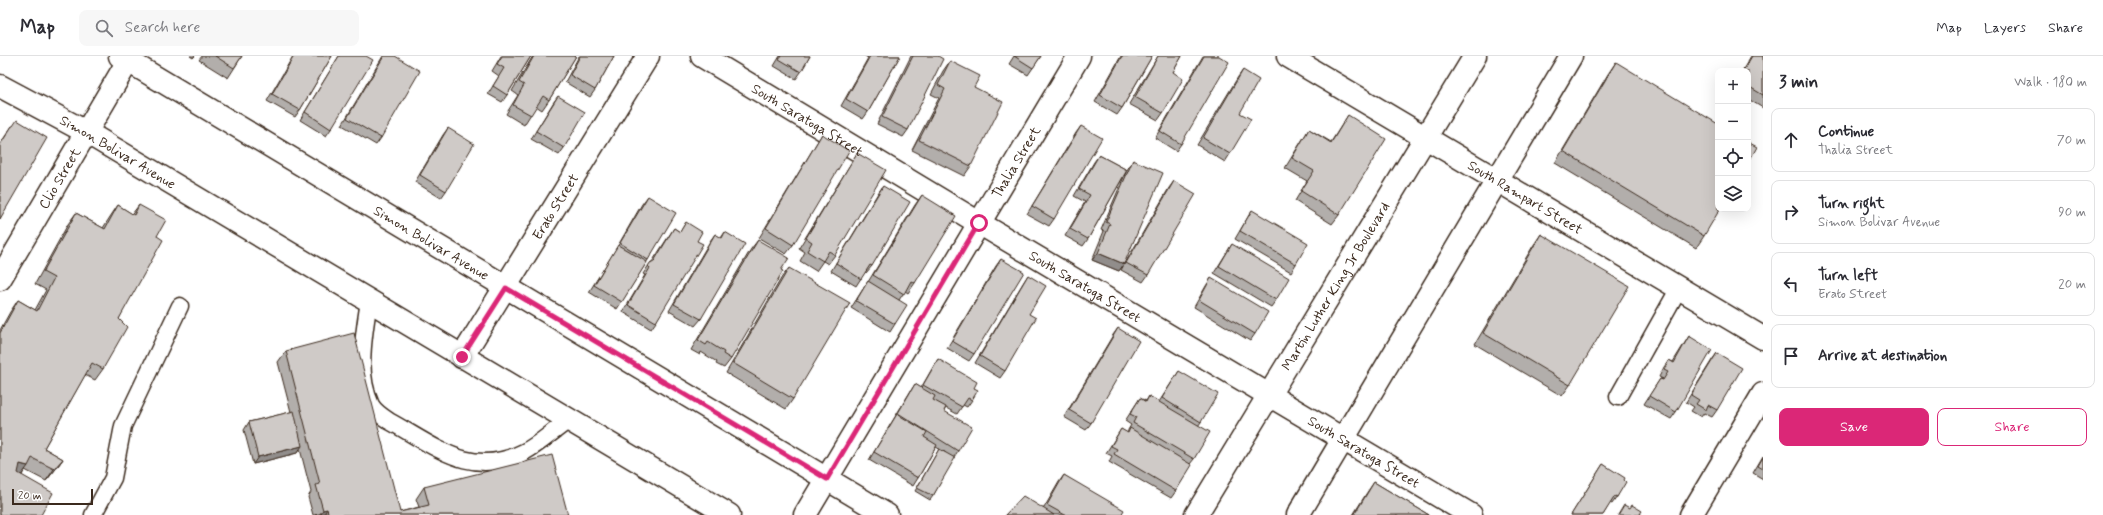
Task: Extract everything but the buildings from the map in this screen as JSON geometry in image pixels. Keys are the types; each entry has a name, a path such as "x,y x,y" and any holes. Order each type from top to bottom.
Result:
{"street":[{"name":"Erato Street","path":"462,357 648,56"},
{"name":"South Saratoga Street","path":"702,56 979,223 1471,515"},
{"name":"Thalia Street","path":"805,515 1079,56"},
{"name":"South Rampart Street","path":"1288,56 1763,338"},
{"name":"Martin Luther King Jr Boulevard","path":"1196,515 1475,56"},
{"path":"1298,515 1570,56"},
{"name":"Simon Bolivar Avenue","path":"126,58 506,288 887,515"},
{"name":"Clio Street","path":"0,279 86,132 126,58"},
{"name":"Simon Bolivar Avenue","path":"0,86 86,132 729,515"},
{"path":"1691,515 1763,394"}],"lane":[{"path":"1618,397 1679,288"},
{"path":"368,301 362,350 365,383 371,406 378,414 389,421 461,460 475,463 496,462 524,452 569,420"},
{"path":"93,515 113,478 123,426 180,306"}],"route":[{"path":"462,357 506,288 827,479 979,223"}]}
